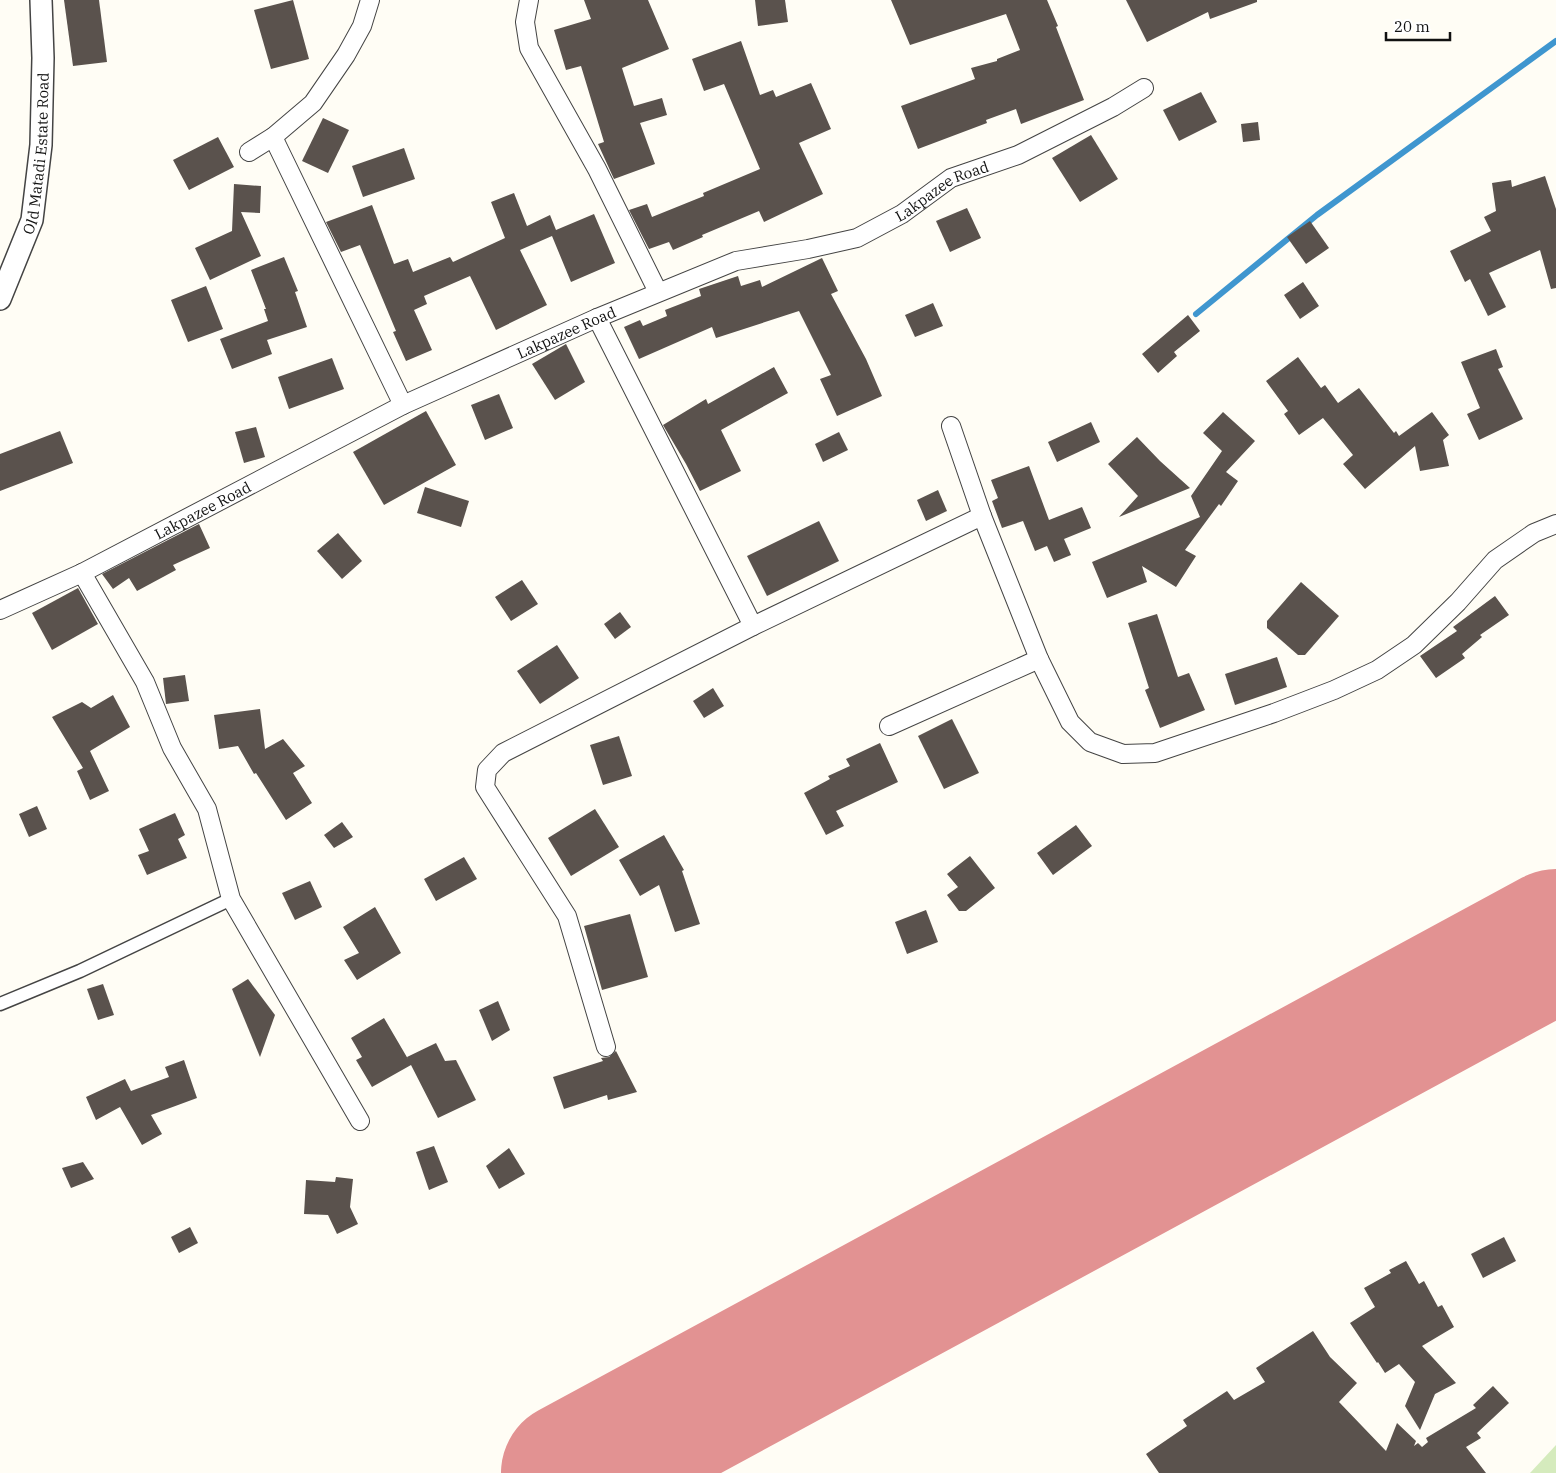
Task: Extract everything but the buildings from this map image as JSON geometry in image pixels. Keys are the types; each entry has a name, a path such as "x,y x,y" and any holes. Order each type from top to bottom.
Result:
{"street":[{"name":"Old Matadi Estate Road","path":"0,299 32,220 41,145 43,58 41,0"},
{"path":"249,152 273,137 313,103 346,56 362,26 370,0"},
{"path":"529,0 525,22 529,48 597,169 658,292"},
{"name":"Lakpazee Road","path":"0,610 82,573 403,405 597,318 736,262 857,238 902,214 951,178 1018,155 1113,107 1144,88"},
{"path":"273,137 403,405"},
{"path":"597,318 753,626"},
{"path":"950,426 982,516 1039,659 1070,722 1090,742 1123,754 1155,753 1274,713 1334,690 1377,670 1414,645 1458,602 1495,560 1534,533 1556,524"},
{"path":"606,1047 567,916 485,787 487,770 503,753 753,626 982,516"},
{"path":"82,573 144,682 172,748 207,809 231,899 360,1121"},
{"path":"889,726 1039,659"},
{"path":"0,1004 80,971 231,899"}],"green space":[{"path":"1556,1445 1556,1473 1530,1473"}],"waterway":[{"path":"1196,314 1317,215 1556,41"}],"runway":[{"path":"572,1473 1556,940"}]}
